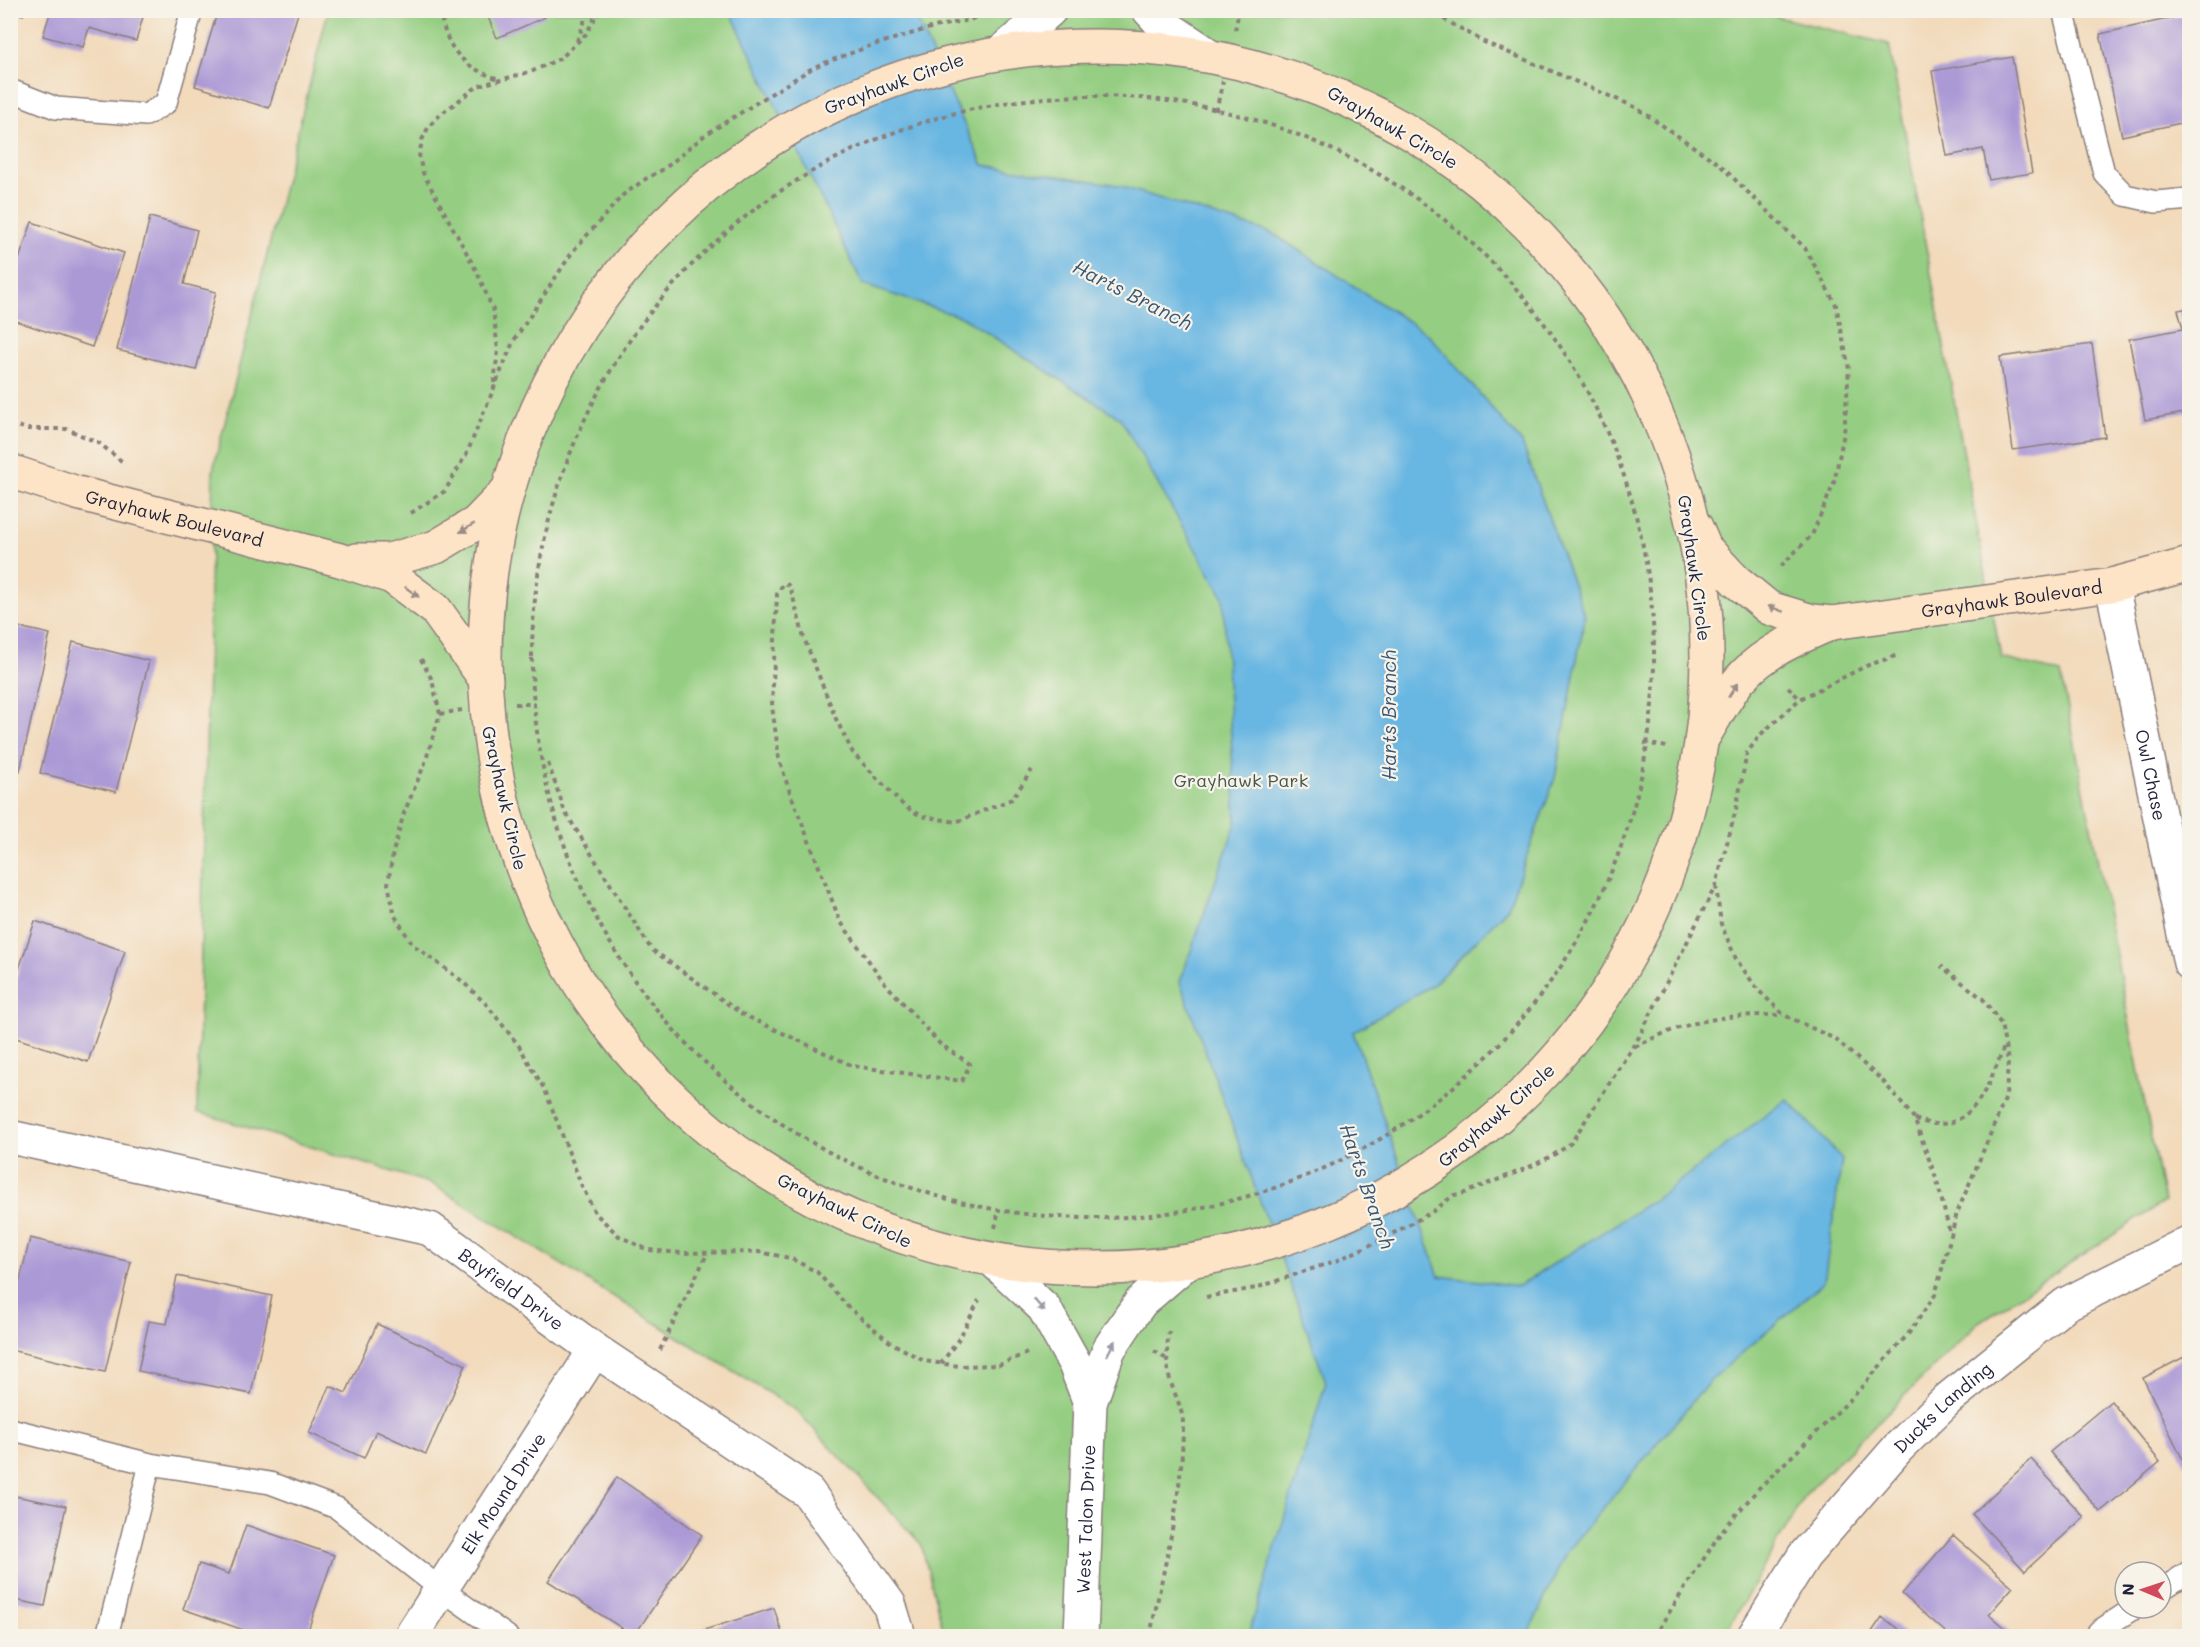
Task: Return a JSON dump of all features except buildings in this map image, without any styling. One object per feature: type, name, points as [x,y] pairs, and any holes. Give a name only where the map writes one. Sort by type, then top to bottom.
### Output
[{"type":"street","points":[[1003,51],[1050,10]]},
{"type":"street","points":[[1149,10],[1161,23],[1203,51]]},
{"type":"street","name":"Grayhawk Circle","points":[[1095,41],[1203,51],[1311,81],[1452,156],[1553,247],[1636,367],[1683,483],[1708,635],[1701,752],[1683,832],[1638,943],[1559,1060],[1445,1163],[1347,1219],[1194,1264],[1094,1273],[998,1264],[907,1243],[743,1161],[612,1036],[523,878],[485,707],[490,564],[519,447],[577,329],[690,193],[809,113],[968,55],[1095,41]]},
{"type":"street","name":"Grayhawk Boulevard","points":[[10,471],[77,493],[340,560],[392,577],[435,609],[486,680]]},
{"type":"street","name":"Grayhawk Boulevard","points":[[340,560],[389,560],[436,547],[476,523],[509,488]]},
{"type":"street","name":"Grayhawk Boulevard","points":[[1687,507],[1705,548],[1736,582],[1769,608],[1812,621],[1832,623],[2112,585],[2190,564]]},
{"type":"street","name":"Owl Chase","points":[[2112,585],[2186,925],[2190,963]]},
{"type":"street","name":"Grayhawk Boulevard","points":[[1701,740],[1743,675],[1761,660],[1794,640],[1832,623]]},
{"type":"street","name":"Bayfield Drive","points":[[10,1137],[430,1229],[595,1350],[808,1491],[889,1604],[899,1636]]},
{"type":"street","name":"Ducks Landing","points":[[1754,1636],[1804,1556],[1898,1448],[1948,1399],[2066,1304],[2190,1242]]},
{"type":"street","name":"West Talon Drive","points":[[998,1264],[1044,1308],[1075,1364],[1090,1403]]},
{"type":"street","name":"West Talon Drive","points":[[1081,1636],[1090,1403],[1109,1349],[1141,1302],[1194,1264]]},
{"type":"street","name":"Elk Mound Drive","points":[[411,1636],[595,1350]]},
{"type":"lane","points":[[10,90],[56,108],[146,115],[166,103],[192,10]]},
{"type":"lane","points":[[2062,10],[2104,173],[2125,195],[2156,202],[2190,199]]},
{"type":"lane","points":[[10,1429],[150,1464],[270,1484],[337,1509],[441,1589],[507,1636]]},
{"type":"lane","points":[[107,1636],[150,1464]]},
{"type":"lane","points":[[2173,1582],[2190,1571]]},
{"type":"lane","points":[[2095,1636],[2116,1620]]},
{"type":"path","points":[[440,10],[442,27],[451,46],[464,62],[481,73],[500,80]]},
{"type":"path","points":[[577,42],[584,23],[585,10]]},
{"type":"path","points":[[493,390],[498,350],[493,310],[477,272],[423,173],[419,157],[422,140],[435,120],[478,86],[532,71],[561,58],[586,34],[594,20],[595,10]]},
{"type":"path","points":[[402,517],[445,491],[467,453],[513,342],[573,251],[623,195],[664,169],[705,135],[814,67],[870,46],[934,27],[970,20],[988,10]]},
{"type":"path","points":[[1428,10],[1484,42],[1635,107],[1719,164],[1806,248],[1836,305],[1849,369],[1844,433],[1834,483],[1812,536],[1783,562],[1760,600]]},
{"type":"path","points":[[993,100],[1010,102],[1071,97],[1131,98],[1191,105],[1250,119],[1307,140],[1362,166],[1413,198],[1460,235],[1504,277],[1542,324],[1575,375],[1603,429],[1625,486],[1640,541],[1648,598],[1651,656],[1648,713],[1640,770],[1626,825],[1606,879],[1580,931],[1550,979],[1515,1025],[1475,1066],[1431,1103],[1423,1118]]},
{"type":"path","points":[[714,238],[707,254],[689,271],[649,318],[614,370],[586,425],[563,482],[547,542],[538,603],[535,704],[550,788],[568,847],[592,904],[622,958],[657,1008],[699,1054],[745,1096],[795,1131],[849,1162],[906,1186],[964,1203],[1025,1214],[1087,1218],[1179,1216],[1211,1211]]},
{"type":"path","points":[[10,424],[28,429],[68,429],[99,443],[124,464],[133,467]]},
{"type":"path","points":[[544,751],[565,812],[651,949],[742,1014],[854,1066],[962,1081],[970,1064],[940,1044],[884,982],[840,921],[788,787],[779,758],[772,706],[777,594],[784,583],[790,586],[804,638],[836,719],[853,753],[904,806],[921,816],[956,822],[1012,799],[1032,770]]},
{"type":"path","points":[[1204,1297],[1256,1288],[1338,1260],[1432,1212],[1454,1195],[1465,1193],[1535,1165],[1556,1155],[1572,1143],[1633,1047],[1716,885],[1736,809],[1747,753],[1760,735],[1800,699],[1866,666],[1906,651]]},
{"type":"path","points":[[418,652],[432,680],[440,714],[425,763],[404,813],[393,852],[388,884],[395,916],[412,944],[462,981],[487,1005],[519,1046],[545,1090],[581,1184],[595,1213],[618,1236],[648,1250],[708,1254],[759,1252],[789,1258],[817,1272],[848,1307],[890,1342],[924,1361],[959,1366],[999,1365],[1029,1352]]},
{"type":"path","points":[[1761,660],[1800,699]]},
{"type":"path","points":[[1716,885],[1721,924],[1736,959],[1758,990],[1784,1015],[1835,1039],[1882,1080],[1914,1118],[1937,1181],[1951,1236]]},
{"type":"path","points":[[1654,1636],[1721,1532],[1759,1488],[1852,1398],[1909,1333],[1935,1295],[1957,1213],[2006,1097],[2008,1061],[2001,1024],[1983,999],[1941,966]]},
{"type":"path","points":[[1633,1047],[1656,1036],[1702,1020],[1750,1015],[1784,1015]]},
{"type":"path","points":[[1914,1118],[1929,1125],[1943,1125],[1956,1121],[1966,1114],[1988,1088],[2005,1045]]},
{"type":"path","points":[[644,1383],[708,1254]]},
{"type":"path","points":[[1150,1636],[1172,1527],[1182,1455],[1183,1421],[1169,1375],[1167,1349],[1170,1326]]},
{"type":"green space","name":"Grayhawk Park","points":[[1750,10],[1889,44],[2001,658],[2061,673],[2164,1202],[1978,1323],[1806,1493],[1724,1636],[945,1636],[921,1544],[796,1410],[432,1184],[197,1112],[213,470],[328,11]]},
{"type":"water","name":"Harts Branch","points":[[730,11],[913,11],[983,165],[1113,184],[1272,233],[1428,334],[1522,443],[1585,617],[1555,778],[1508,908],[1434,984],[1353,1032],[1439,1276],[1519,1286],[1660,1196],[1787,1099],[1842,1159],[1824,1282],[1711,1380],[1567,1551],[1527,1636],[1248,1636],[1326,1382],[1180,982],[1236,823],[1223,597],[1120,418],[964,318],[863,285]]}]
